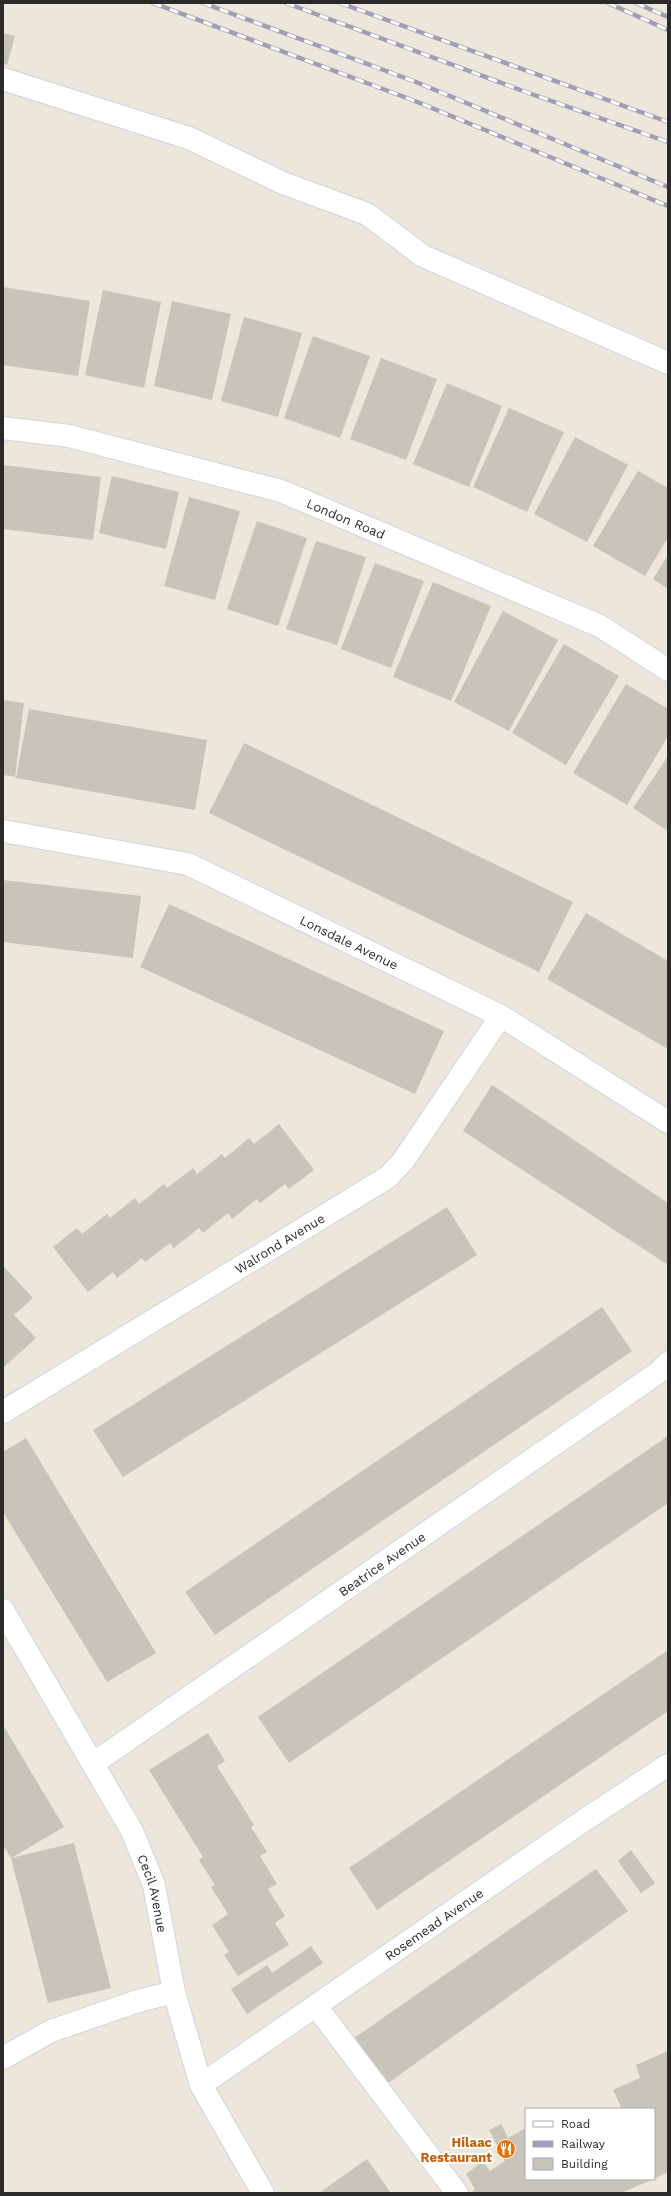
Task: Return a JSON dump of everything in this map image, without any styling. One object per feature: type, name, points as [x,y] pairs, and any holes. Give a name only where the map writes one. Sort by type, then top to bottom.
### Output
[{"type":"street","points":[[3,79],[189,138],[284,183],[367,214],[423,256],[668,363]]},
{"type":"street","name":"London Road","points":[[3,428],[69,436],[281,491],[600,626],[668,670]]},
{"type":"street","name":"Lonsdale Avenue","points":[[3,831],[188,864],[501,1016],[668,1122]]},
{"type":"street","name":"Walrond Avenue","points":[[3,1412],[388,1177],[403,1161],[501,1016]]},
{"type":"street","name":"Beatrice Avenue","points":[[94,1763],[659,1372],[668,1364]]},
{"type":"street","name":"Cecil Avenue","points":[[3,1610],[94,1763],[132,1831],[154,1885],[174,1992],[201,2085],[263,2193]]},
{"type":"street","name":"Rosemead Avenue","points":[[201,2085],[583,1821],[668,1765]]},
{"type":"street","points":[[3,2058],[51,2031],[138,2001],[174,1992]]},
{"type":"street","points":[[316,2006],[457,2193]]},
{"type":"building","points":[[3,33],[15,36],[7,65],[3,63]]},
{"type":"building","points":[[3,287],[90,301],[78,376],[3,365]]},
{"type":"building","points":[[103,290],[161,302],[144,388],[85,375]]},
{"type":"building","points":[[172,301],[231,314],[212,400],[154,386]]},
{"type":"building","points":[[244,317],[302,333],[278,417],[221,401]]},
{"type":"building","points":[[313,336],[370,356],[340,438],[284,418]]},
{"type":"building","points":[[381,358],[437,379],[406,460],[350,439]]},
{"type":"building","points":[[447,383],[502,406],[469,487],[413,464]]},
{"type":"building","points":[[509,408],[564,432],[527,512],[473,487]]},
{"type":"building","points":[[575,437],[628,465],[587,542],[534,514]]},
{"type":"building","points":[[3,465],[101,477],[93,540],[3,529]]},
{"type":"building","points":[[638,471],[668,488],[668,537],[645,576],[593,546]]},
{"type":"building","points":[[112,476],[179,492],[166,549],[99,533]]},
{"type":"building","points":[[189,497],[240,511],[215,600],[164,586]]},
{"type":"building","points":[[257,521],[307,538],[278,626],[227,609]]},
{"type":"building","points":[[316,541],[366,557],[337,645],[286,629]]},
{"type":"building","points":[[668,555],[668,589],[653,579]]},
{"type":"building","points":[[375,563],[424,581],[391,668],[341,649]]},
{"type":"building","points":[[433,582],[491,606],[451,701],[393,677]]},
{"type":"building","points":[[503,611],[558,640],[509,731],[454,702]]},
{"type":"building","points":[[564,644],[619,676],[566,765],[512,733]]},
{"type":"building","points":[[626,684],[668,709],[668,736],[627,805],[573,773]]},
{"type":"building","points":[[3,700],[24,703],[15,777],[3,775]]},
{"type":"building","points":[[29,709],[207,740],[195,810],[16,778]]},
{"type":"building","points":[[244,743],[573,902],[539,972],[209,813]]},
{"type":"building","points":[[668,756],[668,831],[633,808]]},
{"type":"building","points":[[3,880],[141,896],[133,958],[3,942]]},
{"type":"building","points":[[169,904],[444,1031],[415,1094],[140,967]]},
{"type":"building","points":[[586,913],[668,961],[668,1049],[547,979]]},
{"type":"building","points":[[492,1085],[668,1203],[668,1265],[463,1131]]},
{"type":"building","points":[[279,1124],[314,1170],[289,1189],[285,1184],[260,1203],[257,1199],[232,1219],[228,1213],[203,1233],[199,1228],[174,1248],[170,1243],[145,1262],[142,1258],[117,1278],[113,1272],[88,1292],[53,1247],[77,1228],[82,1234],[107,1214],[110,1218],[135,1198],[139,1204],[164,1184],[167,1188],[193,1168],[197,1174],[222,1154],[225,1158],[249,1138],[254,1144]]},
{"type":"building","points":[[447,1207],[477,1255],[123,1477],[93,1430]]},
{"type":"building","points":[[3,1266],[33,1298],[14,1315],[36,1338],[3,1368]]},
{"type":"building","points":[[602,1307],[632,1351],[215,1635],[185,1592]]},
{"type":"building","points":[[668,1436],[668,1503],[289,1763],[258,1717]]},
{"type":"building","points":[[26,1438],[156,1653],[107,1682],[3,1512],[3,1452]]},
{"type":"building","points":[[668,1650],[668,1711],[377,1910],[349,1868]]},
{"type":"building","points":[[3,1725],[64,1827],[11,1858],[3,1845]]},
{"type":"building","points":[[208,1733],[225,1761],[217,1766],[254,1825],[251,1827],[267,1852],[260,1856],[277,1884],[268,1889],[285,1916],[275,1923],[289,1945],[238,1976],[224,1955],[229,1952],[212,1925],[228,1914],[211,1887],[215,1885],[199,1860],[203,1857],[149,1770]]},
{"type":"building","points":[[74,1843],[111,1988],[48,2003],[11,1858]]},
{"type":"building","points":[[631,1850],[655,1883],[641,1893],[618,1861]]},
{"type":"building","points":[[596,1869],[628,1911],[384,2086],[350,2041]]},
{"type":"building","points":[[311,1946],[323,1963],[247,2014],[231,1989],[267,1965],[272,1973]]},
{"type":"building","points":[[668,2051],[668,2172],[655,2178],[655,2108],[622,2108],[613,2090],[640,2078],[636,2065]]},
{"type":"building","points":[[501,2124],[508,2138],[525,2129],[525,2180],[652,2180],[621,2193],[471,2193],[475,2189],[466,2174],[483,2161],[490,2171],[505,2161],[489,2130]]},
{"type":"building","points":[[367,2159],[391,2193],[319,2193]]},
{"type":"railway","points":[[153,3],[415,101],[668,206]]},
{"type":"railway","points":[[203,3],[416,82],[668,187]]},
{"type":"railway","points":[[286,3],[523,91],[668,142]]},
{"type":"railway","points":[[340,3],[668,122]]},
{"type":"railway","points":[[608,3],[668,30]]},
{"type":"railway","points":[[636,3],[668,17]]},
{"type":"place","name":"Hilaac Restaurant","points":[[506,2149]]}]
